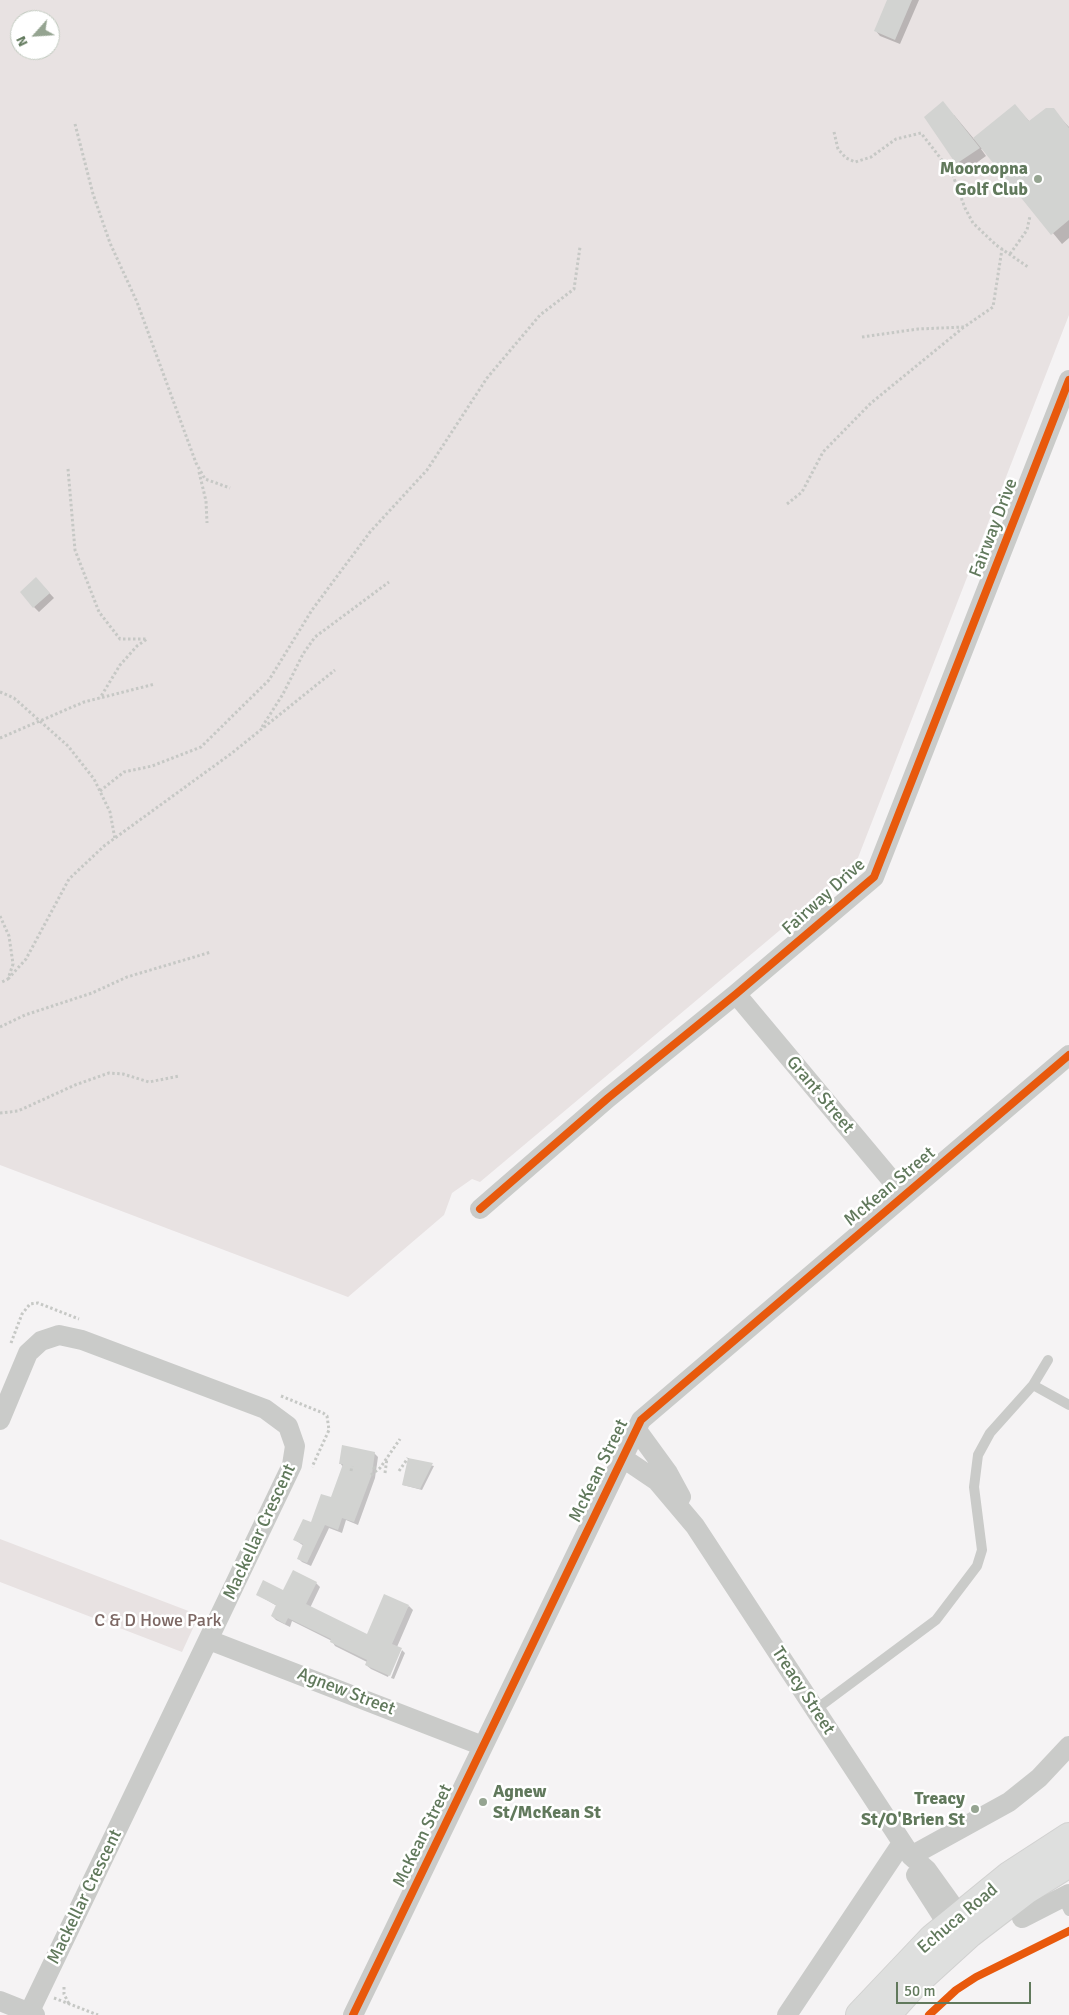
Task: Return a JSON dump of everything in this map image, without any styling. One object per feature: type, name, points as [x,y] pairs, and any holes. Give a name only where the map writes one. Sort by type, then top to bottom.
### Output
[{"type":"main road","name":"Echuca Road","points":[[860,2015],[905,1966],[958,1926],[1009,1876],[1069,1837]]},
{"type":"main road","name":"Echuca Road","points":[[886,2015],[915,1983],[958,1926],[1026,1890],[1069,1863]]},
{"type":"street","name":"Fairway Drive","points":[[480,1209],[608,1098],[736,994],[877,872],[1069,380]]},
{"type":"street","name":"Grant Street","points":[[736,994],[904,1195]]},
{"type":"street","name":"McKean Street","points":[[352,2015],[636,1429],[645,1414],[1069,1055]]},
{"type":"street","name":"Mackellar Crescent","points":[[0,1420],[28,1353],[41,1341],[59,1335],[82,1340],[249,1402],[276,1415],[288,1426],[295,1446],[292,1465],[32,2014]]},
{"type":"street","name":"Treacy Street","points":[[636,1429],[668,1472],[695,1526],[906,1850],[927,1870],[958,1926]]},
{"type":"street","name":"Treacy Street","points":[[623,1458],[657,1481],[695,1526]]},
{"type":"street","name":"Agnew Street","points":[[209,1640],[483,1746]]},
{"type":"street","points":[[787,2015],[906,1850],[1014,1799],[1039,1778],[1069,1746]]},
{"type":"street","points":[[1022,1918],[1067,1901]]},
{"type":"street","points":[[0,2001],[32,2014]]},
{"type":"lane","points":[[815,1710],[932,1624],[977,1566],[982,1550],[974,1487],[978,1455],[986,1439],[1033,1385],[1048,1360]]},
{"type":"lane","points":[[1033,1385],[1069,1405]]},
{"type":"path","points":[[75,124],[93,194],[110,243],[137,302],[196,463],[206,501],[207,523]]},
{"type":"path","points":[[834,132],[838,149],[846,158],[855,162],[871,157],[896,139],[921,133],[952,174],[973,223],[1002,249],[1028,267]]},
{"type":"path","points":[[1010,254],[1027,230],[1030,216]]},
{"type":"path","points":[[100,791],[124,772],[152,766],[201,747],[218,733],[269,680],[312,610],[370,532],[427,470],[487,378],[540,315],[574,289],[580,247]]},
{"type":"path","points":[[787,504],[802,492],[823,452],[866,407],[964,327],[993,307],[1002,249]]},
{"type":"path","points":[[862,337],[918,329],[964,327]]},
{"type":"path","points":[[196,463],[205,479],[230,488]]},
{"type":"path","points":[[68,469],[75,550],[99,612],[120,639],[147,640],[137,646],[120,665],[100,698]]},
{"type":"path","points":[[261,730],[283,694],[303,654],[315,637],[389,582]]},
{"type":"path","points":[[0,983],[8,979],[26,959],[69,878],[115,839],[261,730],[334,670]]},
{"type":"path","points":[[0,738],[84,702],[155,684]]},
{"type":"path","points":[[0,692],[14,698],[68,746],[94,779],[110,812],[115,839]]},
{"type":"path","points":[[0,916],[13,952],[13,964],[8,979]]},
{"type":"path","points":[[0,1027],[25,1015],[92,993],[127,978],[211,952]]},
{"type":"path","points":[[0,1113],[18,1111],[109,1072],[149,1082],[179,1076]]},
{"type":"path","points":[[10,1347],[22,1314],[30,1304],[38,1303],[84,1320]]},
{"type":"path","points":[[273,1393],[324,1413],[327,1416],[329,1430],[310,1471]]},
{"type":"path","points":[[371,1475],[377,1470],[400,1439]]},
{"type":"path","points":[[385,1473],[388,1455]]},
{"type":"path","points":[[399,1471],[408,1458]]},
{"type":"path","points":[[373,1467],[377,1470]]},
{"type":"path","points":[[65,1980],[64,1994],[69,2004]]},
{"type":"path","points":[[53,1998],[98,2015]]},
{"type":"green space","name":"Mooroopna Golf Club","points":[[0,0],[1069,0],[1069,315],[854,868],[480,1182],[472,1179],[452,1193],[444,1215],[348,1297],[0,1165]]},
{"type":"green space","name":"C & D Howe Park","points":[[0,1539],[199,1615],[182,1652],[0,1582]]},
{"type":"building","points":[[887,0],[912,0],[895,40],[874,31]]},
{"type":"building","points":[[943,101],[980,148],[956,164],[924,117]]},
{"type":"building","name":"Mooroopna Golf Club","points":[[1015,104],[1029,121],[1046,108],[1054,108],[1069,128],[1069,220],[1051,235],[973,138]]},
{"type":"building","points":[[36,577],[50,593],[33,608],[20,592]]},
{"type":"building","points":[[342,1445],[375,1452],[372,1474],[354,1522],[342,1518],[338,1530],[325,1525],[307,1563],[297,1559],[303,1544],[293,1540],[303,1519],[311,1522],[321,1494],[331,1497],[343,1464],[339,1464]]},
{"type":"building","points":[[408,1458],[433,1463],[420,1489],[402,1485]]},
{"type":"building","points":[[293,1570],[317,1582],[306,1604],[367,1634],[384,1594],[409,1605],[392,1644],[402,1648],[390,1676],[365,1665],[367,1660],[330,1642],[331,1639],[288,1618],[285,1624],[271,1616],[276,1605],[256,1595],[263,1580],[283,1590]]},
{"type":"cycle path","points":[[480,1209],[608,1098],[736,994],[874,877],[1069,380]]},
{"type":"cycle path","points":[[353,2015],[641,1420],[1069,1055]]},
{"type":"cycle path","points":[[929,2015],[956,1990],[976,1977],[1069,1931]]},
{"type":"place","name":"Mooroopna Golf Club","points":[[1038,179]]},
{"type":"place","name":"Agnew St/McKean St","points":[[483,1802]]},
{"type":"place","name":"Treacy St/O'Brien St","points":[[975,1809]]}]
